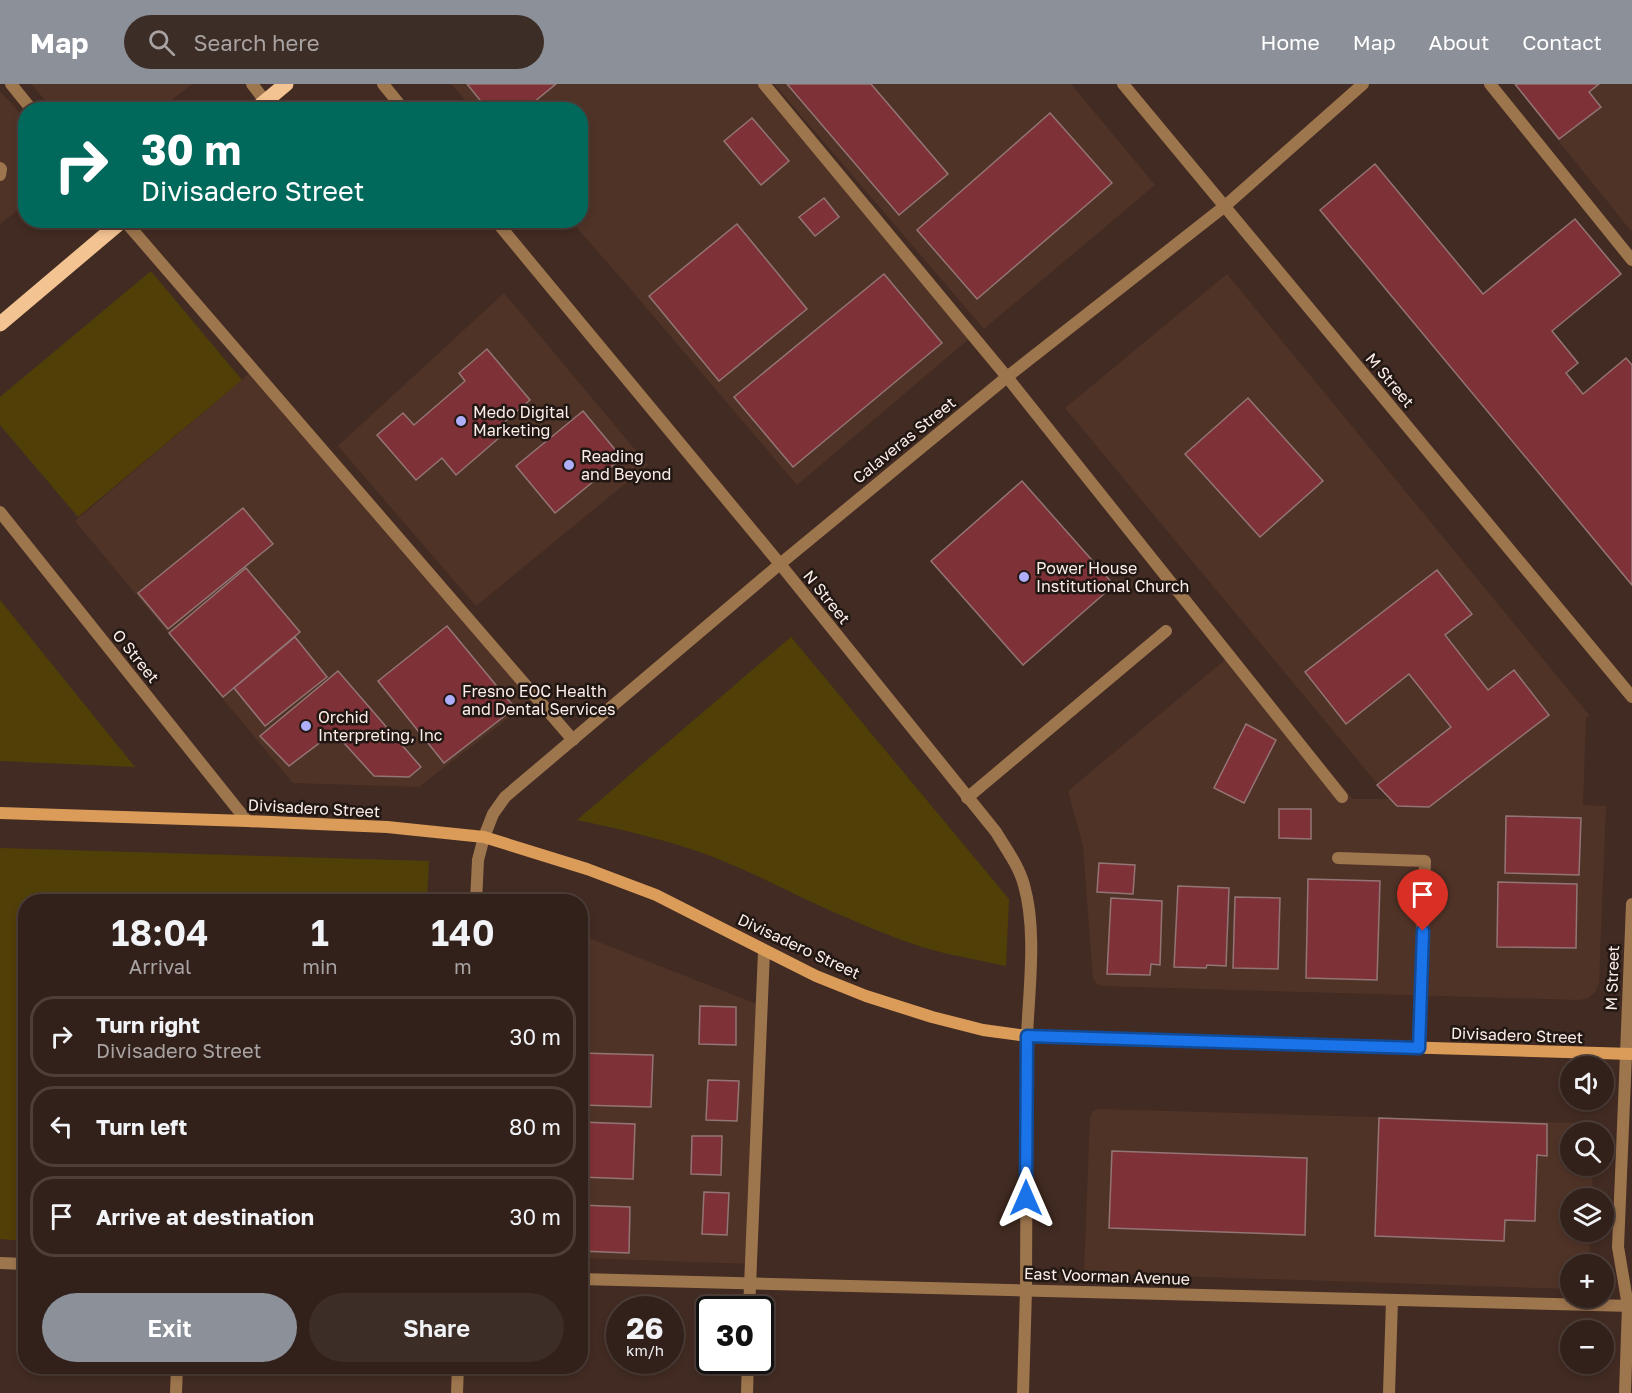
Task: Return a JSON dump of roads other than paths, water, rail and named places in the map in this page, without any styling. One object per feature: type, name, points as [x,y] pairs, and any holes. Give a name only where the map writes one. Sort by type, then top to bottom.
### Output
[{"type":"main road","points":[[264,102],[286,84]]},
{"type":"main road","points":[[0,324],[114,228]]},
{"type":"main road","name":"Divisadero Street","points":[[0,813],[387,827],[484,837],[587,869],[656,895],[764,951],[816,976],[866,996],[921,1014],[983,1030],[1027,1036],[1629,1054]]},
{"type":"street","points":[[11,84],[26,102]]},
{"type":"street","points":[[252,84],[259,102]]},
{"type":"street","points":[[382,84],[397,102]]},
{"type":"street","points":[[765,84],[1007,377],[1342,797]]},
{"type":"street","name":"M Street","points":[[1123,84],[1632,697]]},
{"type":"street","name":"Calaveras Street","points":[[476,894],[478,860],[484,837],[493,814],[505,797],[780,564],[1007,377],[1225,206],[1363,84]]},
{"type":"street","points":[[1490,84],[1632,260]]},
{"type":"street","points":[[0,168],[0,175]]},
{"type":"street","points":[[130,228],[573,740]]},
{"type":"street","name":"N Street","points":[[502,228],[780,564],[996,832],[1024,883],[1029,908],[1030,937],[1023,1393]]},
{"type":"street","name":"O Street","points":[[0,512],[247,821]]},
{"type":"street","points":[[967,798],[1166,631]]},
{"type":"street","points":[[1338,858],[1425,861],[1419,1048]]},
{"type":"street","name":"M Street","points":[[1625,1393],[1630,1306],[1618,1247],[1629,1054],[1632,903]]},
{"type":"street","points":[[750,1296],[764,951]]},
{"type":"street","points":[[0,1263],[18,1264]]},
{"type":"street","name":"East Voorman Avenue","points":[[588,1279],[1630,1306]]},
{"type":"street","points":[[1389,1393],[1392,1300]]},
{"type":"street","points":[[176,1393],[177,1374]]},
{"type":"street","points":[[457,1393],[458,1374]]},
{"type":"street","points":[[747,1393],[748,1374]]},
{"type":"place","name":"Medo Digital Marketing","points":[[461,421]]},
{"type":"place","name":"Reading and Beyond","points":[[569,465]]},
{"type":"place","name":"Power House Institutional Church","points":[[1024,577]]},
{"type":"place","name":"Fresno EOC Health and Dental Services","points":[[450,700]]},
{"type":"place","name":"Orchid Interpreting, Inc","points":[[306,726]]}]
